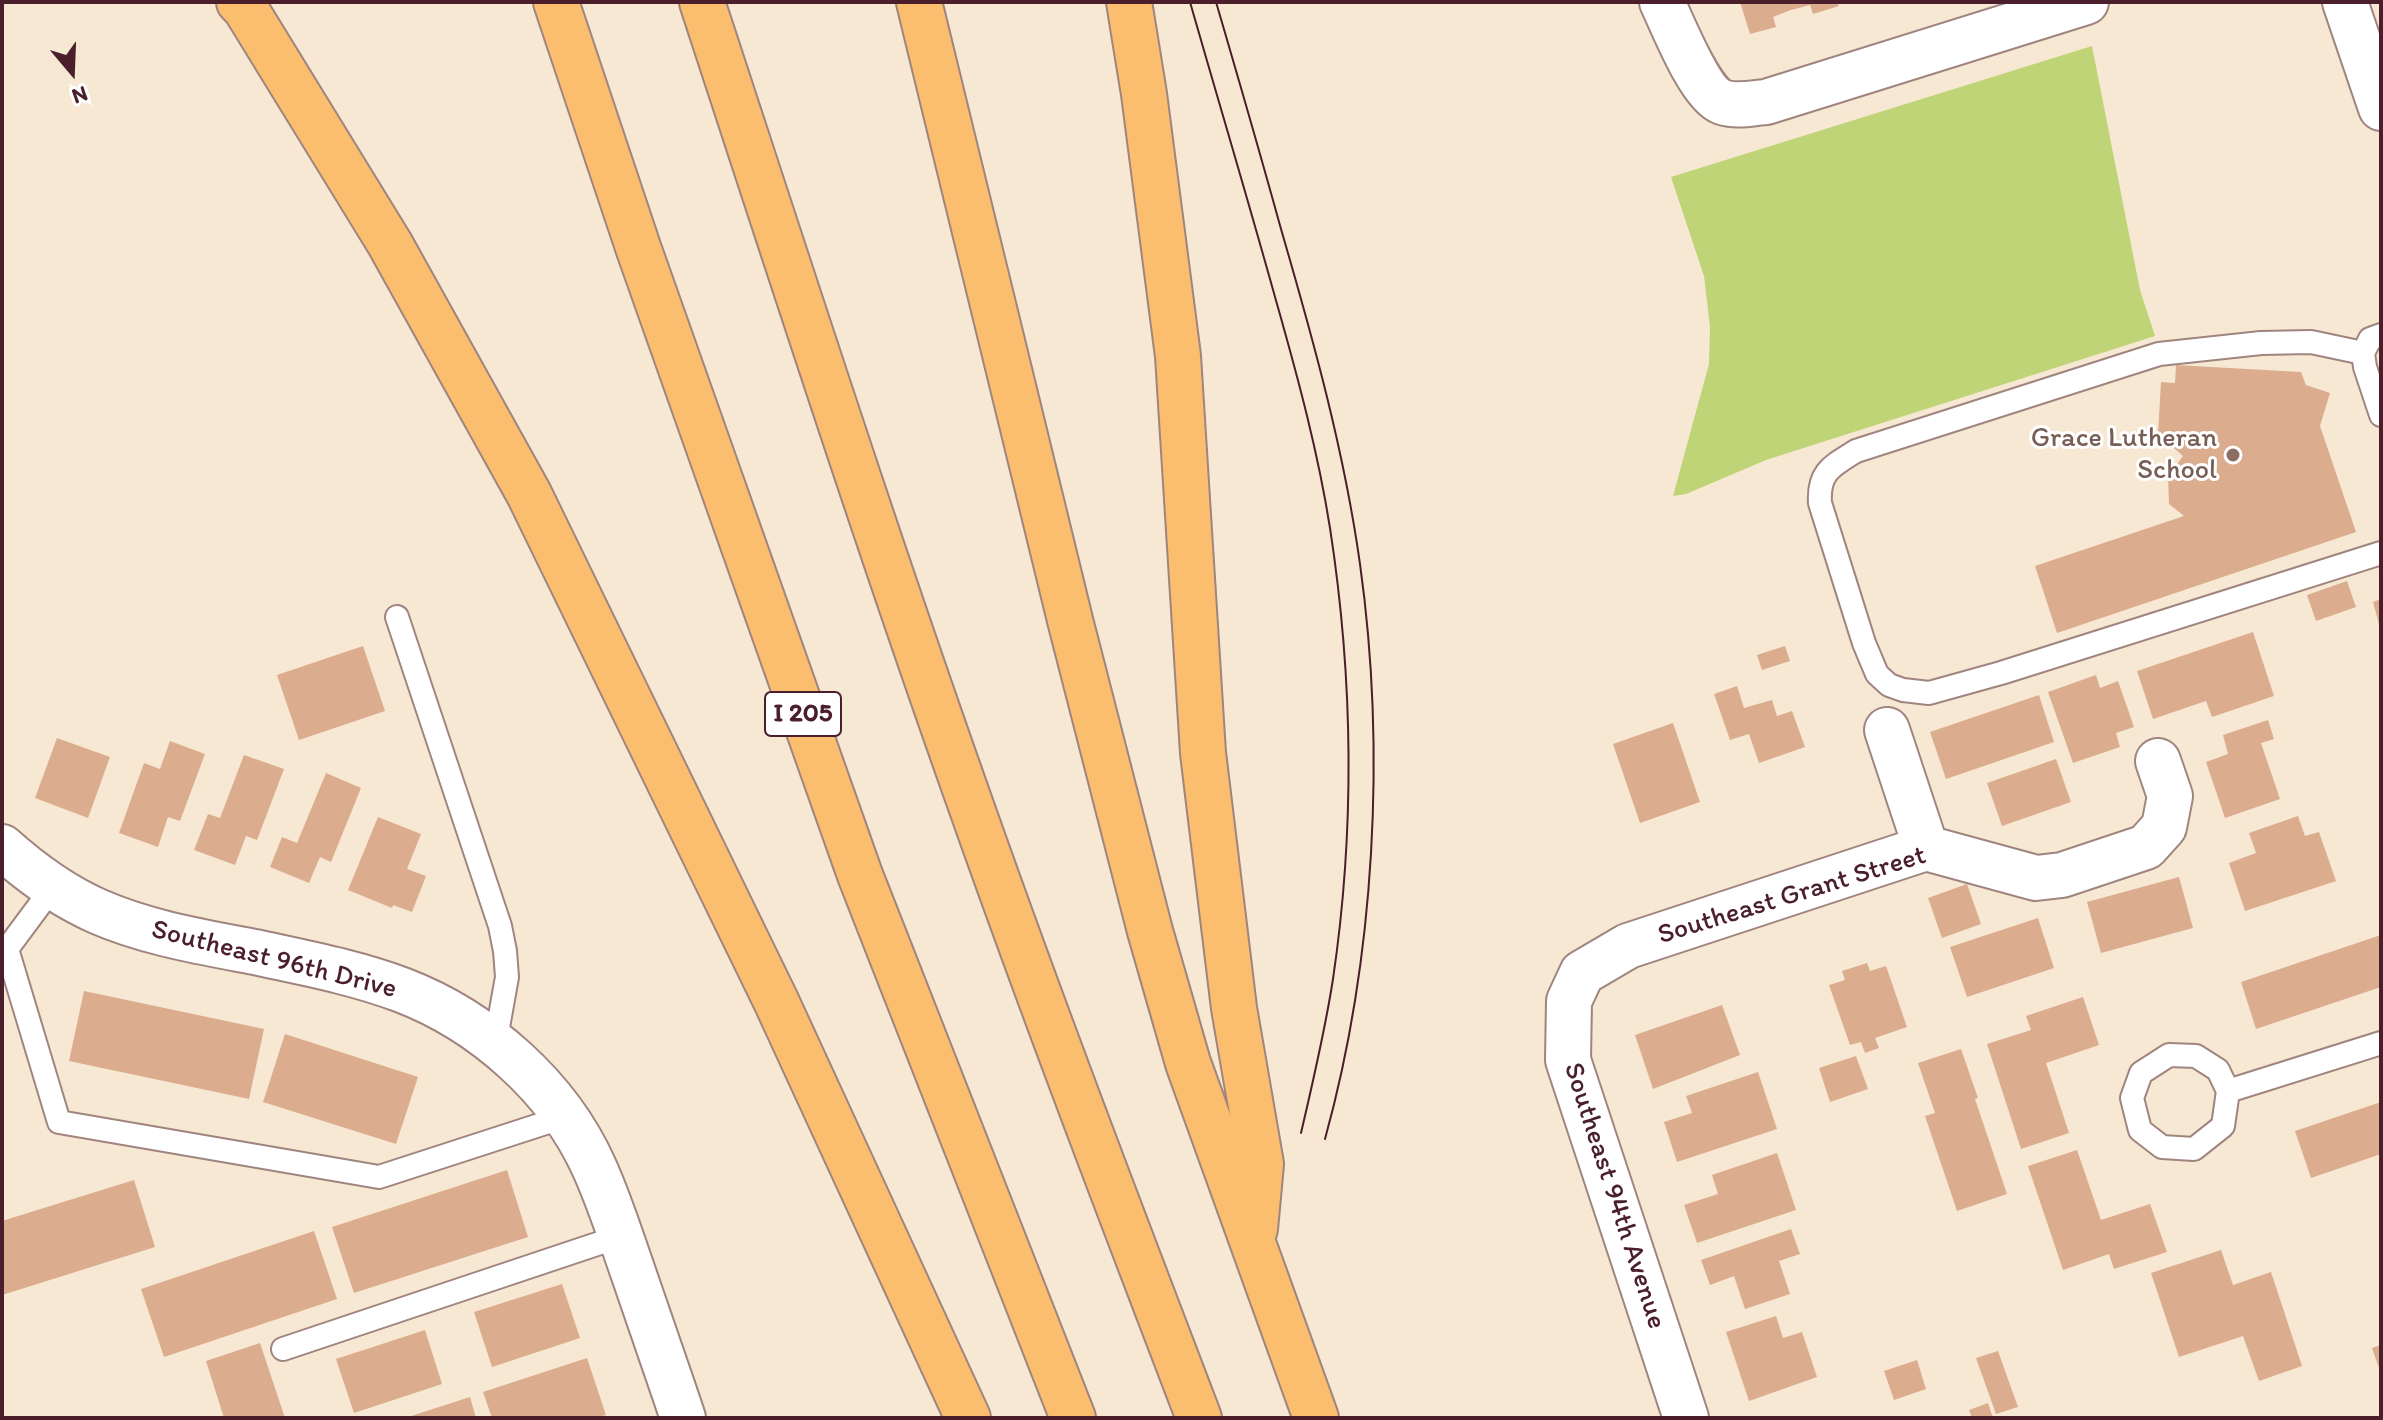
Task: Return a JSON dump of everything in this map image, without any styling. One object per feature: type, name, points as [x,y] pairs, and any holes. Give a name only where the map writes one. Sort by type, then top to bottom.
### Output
[{"type":"highway","points":[[239,2],[390,244],[529,494],[776,1001],[968,1418]]},
{"type":"highway","name":"I 205","points":[[556,2],[639,250],[860,875],[1073,1418]]},
{"type":"highway","points":[[702,2],[969,802],[1066,1071],[1199,1418]]},
{"type":"highway","points":[[919,2],[1067,608],[1150,931],[1188,1063],[1316,1418]]},
{"type":"highway","points":[[1129,2],[1178,356],[1203,753],[1234,1008],[1261,1164],[1254,1243]]},
{"type":"street","points":[[1662,2],[1705,89],[1720,101],[1736,105],[1766,102],[2086,2]]},
{"type":"street","points":[[2345,2],[2381,108]]},
{"type":"street","points":[[1887,730],[1926,848]]},
{"type":"street","name":"Southeast Grant Street","points":[[1582,973],[1628,946],[1926,848],[2036,878],[2062,875],[2146,847],[2164,827],[2170,796],[2158,761]]},
{"type":"street","name":"Southeast 96th Drive","points":[[2,847],[53,887],[95,910],[137,926],[354,974],[404,991],[449,1012],[495,1044],[528,1074],[564,1117],[593,1164],[683,1418]]},
{"type":"street","name":"Southeast 94th Avenue","points":[[1582,973],[1569,1001],[1568,1060],[1686,1418]]},
{"type":"lane","points":[[2381,335],[2370,339],[2363,353],[2381,415]]},
{"type":"lane","points":[[2363,353],[2311,342],[2261,343],[2159,354],[1856,451],[1828,469],[1819,487],[1820,503],[1864,643],[1877,674],[1889,685],[1929,693],[2381,553]]},
{"type":"lane","points":[[397,617],[500,926],[507,977],[495,1044]]},
{"type":"lane","points":[[53,887],[7,949],[59,1122],[379,1177],[564,1117]]},
{"type":"lane","points":[[2228,1091],[2381,1043]]},
{"type":"lane","points":[[2169,1055],[2196,1056],[2218,1070],[2228,1091],[2223,1126],[2194,1149],[2162,1147],[2140,1130],[2132,1098],[2141,1073],[2169,1055]]},
{"type":"lane","points":[[283,1349],[621,1236]]},
{"type":"green space","points":[[2092,46],[2140,290],[2155,336],[1766,460],[1686,494],[1673,496],[1709,364],[1710,327],[1704,276],[1671,177]]},
{"type":"building","points":[[1740,2],[1837,2],[1839,6],[1813,14],[1810,5],[1791,10],[1773,17],[1776,27],[1750,34]]},
{"type":"building","points":[[2176,365],[2301,372],[2306,385],[2330,393],[2320,426],[2356,532],[2057,633],[2035,566],[2184,516],[2169,504],[2168,477],[2183,456],[2158,434],[2161,382],[2175,383]]},
{"type":"building","points":[[2347,581],[2356,607],[2316,621],[2307,595]]},
{"type":"building","points":[[2381,599],[2381,628],[2380,628],[2373,602]]},
{"type":"building","points":[[2253,632],[2274,696],[2212,717],[2206,701],[2153,719],[2137,671]]},
{"type":"building","points":[[363,646],[385,711],[299,740],[277,675]]},
{"type":"building","points":[[1785,646],[1790,661],[1762,670],[1757,655]]},
{"type":"building","points":[[2096,675],[2100,688],[2118,681],[2134,727],[2116,733],[2120,747],[2073,763],[2048,692]]},
{"type":"building","points":[[1737,686],[1744,708],[1772,700],[1777,716],[1792,711],[1805,747],[1759,763],[1749,734],[1730,740],[1714,694]]},
{"type":"building","points":[[2039,695],[2054,742],[1946,779],[1930,732]]},
{"type":"building","points":[[2268,720],[2274,739],[2261,743],[2280,799],[2225,818],[2206,762],[2228,754],[2223,735]]},
{"type":"building","points":[[1673,723],[1700,802],[1640,823],[1613,744]]},
{"type":"building","points":[[57,738],[110,757],[88,818],[35,798]]},
{"type":"building","points":[[170,741],[205,754],[180,821],[168,817],[158,847],[119,833],[144,763],[160,769]]},
{"type":"building","points":[[244,755],[284,769],[257,840],[246,836],[235,865],[194,850],[208,814],[220,818]]},
{"type":"building","points":[[2056,759],[2071,802],[2002,826],[1987,783]]},
{"type":"building","points":[[326,773],[361,788],[331,862],[320,857],[309,883],[270,867],[282,837],[297,843]]},
{"type":"building","points":[[2298,816],[2305,836],[2319,832],[2336,881],[2245,911],[2229,863],[2256,853],[2249,833]]},
{"type":"building","points":[[378,817],[421,834],[407,869],[426,876],[412,912],[393,905],[392,908],[348,890]]},
{"type":"building","points":[[2179,877],[2193,928],[2101,953],[2087,902]]},
{"type":"building","points":[[1967,884],[1981,924],[1942,938],[1928,898]]},
{"type":"building","points":[[2038,918],[2054,968],[1967,997],[1950,947]]},
{"type":"building","points":[[2381,935],[2381,987],[2256,1029],[2241,982]]},
{"type":"building","points":[[1867,963],[1870,971],[1886,966],[1907,1027],[1875,1038],[1879,1048],[1865,1053],[1861,1042],[1850,1045],[1829,985],[1845,980],[1842,971]]},
{"type":"building","points":[[84,991],[264,1029],[249,1099],[69,1061]]},
{"type":"building","points":[[2083,997],[2099,1045],[2046,1063],[2069,1133],[2021,1149],[1987,1044],[2031,1030],[2026,1016]]},
{"type":"building","points":[[1722,1005],[1740,1055],[1653,1089],[1635,1035]]},
{"type":"building","points":[[285,1034],[418,1077],[396,1144],[263,1102]]},
{"type":"building","points":[[1961,1049],[2007,1194],[1957,1211],[1925,1116],[1935,1113],[1918,1063]]},
{"type":"building","points":[[1856,1056],[1868,1089],[1830,1102],[1819,1068]]},
{"type":"building","points":[[1758,1072],[1777,1129],[1677,1162],[1664,1122],[1692,1113],[1686,1096]]},
{"type":"building","points":[[2381,1102],[2381,1154],[2311,1178],[2295,1131]]},
{"type":"building","points":[[2077,1150],[2101,1220],[2150,1204],[2167,1252],[2114,1269],[2109,1254],[2063,1270],[2028,1166]]},
{"type":"building","points":[[1777,1153],[1796,1210],[1697,1243],[1684,1205],[1718,1194],[1712,1175]]},
{"type":"building","points":[[507,1170],[528,1237],[354,1293],[332,1227]]},
{"type":"building","points":[[134,1180],[155,1247],[2,1295],[2,1221]]},
{"type":"building","points":[[1791,1229],[1800,1254],[1779,1261],[1790,1294],[1745,1309],[1734,1276],[1710,1285],[1701,1260]]},
{"type":"building","points":[[314,1231],[337,1299],[164,1357],[141,1289]]},
{"type":"building","points":[[2221,1250],[2233,1285],[2271,1272],[2302,1366],[2259,1381],[2243,1336],[2179,1357],[2151,1273]]},
{"type":"building","points":[[562,1284],[580,1338],[492,1367],[474,1312]]},
{"type":"building","points":[[1776,1316],[1783,1338],[1802,1332],[1817,1377],[1749,1401],[1726,1332]]},
{"type":"building","points":[[425,1330],[442,1384],[354,1413],[336,1359]]},
{"type":"building","points":[[260,1343],[285,1418],[224,1418],[206,1361]]},
{"type":"building","points":[[2381,1345],[2381,1374],[2372,1348]]},
{"type":"building","points":[[1998,1351],[2018,1407],[1996,1414],[1976,1358]]},
{"type":"building","points":[[587,1358],[606,1415],[596,1418],[492,1418],[483,1392]]},
{"type":"building","points":[[1917,1360],[1926,1389],[1894,1400],[1884,1371]]},
{"type":"building","points":[[470,1397],[476,1418],[408,1418],[408,1417]]},
{"type":"building","points":[[1988,1403],[1993,1418],[1972,1418],[1969,1410]]},
{"type":"tram line","points":[[1190,2],[1307,415],[1320,471],[1338,584],[1347,697],[1345,867],[1330,998],[1301,1133]]},
{"type":"tram line","points":[[1216,2],[1326,395],[1353,521],[1368,635],[1374,780],[1365,927],[1342,1070],[1325,1139]]},
{"type":"place","name":"Grace Lutheran School","points":[[2233,455]]}]
